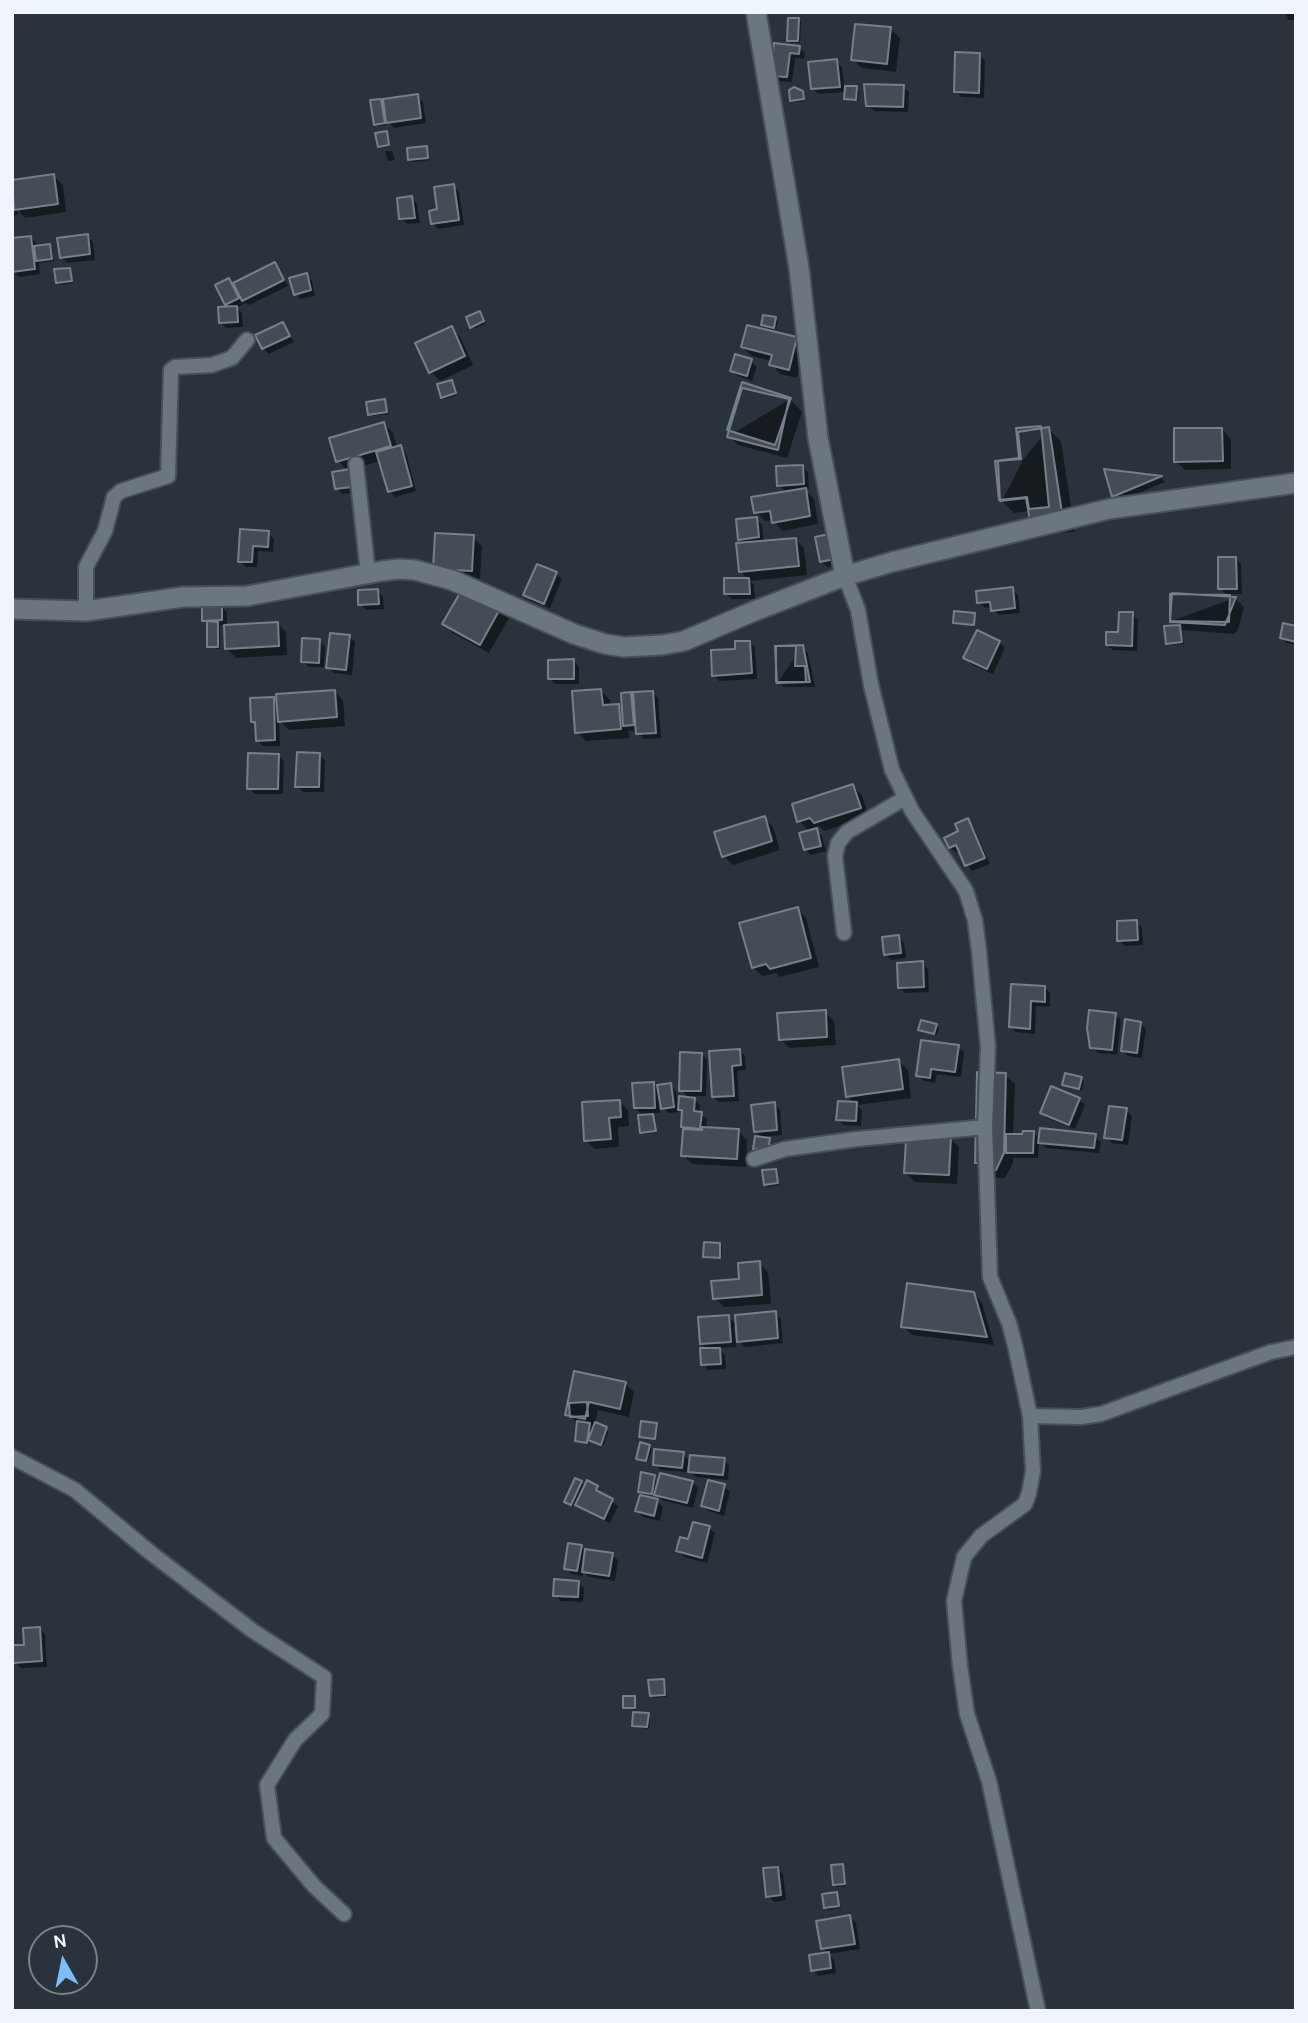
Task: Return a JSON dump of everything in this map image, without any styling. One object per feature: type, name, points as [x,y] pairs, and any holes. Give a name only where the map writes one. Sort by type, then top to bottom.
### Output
[{"type":"main road","points":[[756,12],[799,268],[818,438],[845,576]]},
{"type":"main road","points":[[12,609],[86,611],[183,597],[247,596],[400,569],[415,570],[477,590],[575,635],[605,644],[640,647],[684,641],[845,576],[892,562],[1109,509],[1296,483]]},
{"type":"street","points":[[86,611],[86,567],[104,531],[114,498],[121,491],[167,476],[171,370],[175,367],[212,365],[232,358],[247,340]]},
{"type":"street","points":[[356,464],[368,573]]},
{"type":"street","points":[[845,576],[858,610],[871,685],[892,769],[905,798],[966,891],[975,920],[988,1047],[985,1127],[990,1277],[1009,1323],[1030,1416],[1033,1471],[1028,1499],[1017,1511],[971,1546],[959,1572],[954,1601],[967,1714],[989,1781],[1038,2011]]},
{"type":"street","points":[[844,933],[835,856],[838,843],[847,832],[905,798]]},
{"type":"street","points":[[754,1159],[785,1149],[857,1139],[985,1127]]},
{"type":"street","points":[[1030,1416],[1081,1417],[1101,1414],[1271,1352],[1296,1347]]},
{"type":"street","points":[[12,1457],[75,1490],[152,1554],[253,1631],[324,1677],[322,1714],[295,1740],[267,1785],[274,1838],[314,1886],[344,1914]]},
{"type":"building","points":[[788,18],[799,18],[798,41],[787,41]]},
{"type":"building","points":[[855,24],[891,27],[887,64],[851,60]]},
{"type":"building","points":[[774,43],[800,46],[799,54],[790,53],[787,77],[771,76]]},
{"type":"building","points":[[955,52],[980,53],[979,93],[954,92]]},
{"type":"building","points":[[837,59],[840,87],[811,89],[808,62]]},
{"type":"building","points":[[864,84],[904,85],[903,107],[866,106]]},
{"type":"building","points":[[845,86],[857,86],[856,100],[844,99]]},
{"type":"building","points":[[794,87],[803,91],[804,99],[790,101],[789,90]]},
{"type":"building","points":[[418,94],[421,118],[386,123],[383,99]]},
{"type":"building","points":[[381,99],[385,123],[374,125],[370,100]]},
{"type":"building","points":[[387,131],[389,145],[378,147],[375,133]]},
{"type":"building","points":[[427,146],[428,158],[408,160],[407,148]]},
{"type":"building","points":[[54,174],[58,204],[14,210],[12,180]]},
{"type":"building","points":[[454,184],[459,220],[431,224],[429,211],[437,209],[434,187]]},
{"type":"building","points":[[412,196],[415,218],[399,219],[397,198]]},
{"type":"building","points":[[88,234],[90,254],[60,258],[57,238]]},
{"type":"building","points":[[31,236],[35,269],[12,272],[12,238]]},
{"type":"building","points":[[50,244],[52,259],[36,261],[34,246]]},
{"type":"building","points":[[275,262],[284,280],[242,301],[233,283]]},
{"type":"building","points":[[70,268],[72,281],[56,283],[54,269]]},
{"type":"building","points":[[307,273],[311,290],[294,295],[289,278]]},
{"type":"building","points":[[229,278],[239,298],[225,305],[215,285]]},
{"type":"building","points":[[237,306],[238,322],[219,323],[218,307]]},
{"type":"building","points":[[480,311],[484,321],[470,328],[466,317]]},
{"type":"building","points":[[763,315],[776,317],[774,328],[761,325]]},
{"type":"building","points":[[283,322],[290,336],[262,349],[255,335]]},
{"type":"building","points":[[747,325],[797,337],[789,370],[769,365],[772,355],[741,347]]},
{"type":"building","points":[[452,326],[465,356],[429,373],[415,343]]},
{"type":"building","points":[[735,354],[752,359],[747,376],[730,371]]},
{"type":"building","points":[[452,380],[456,393],[441,398],[437,384]]},
{"type":"building","points":[[742,382],[791,398],[775,445],[727,430]]},
{"type":"building","points":[[742,388],[789,399],[778,450],[727,437]]},
{"type":"building","points":[[385,399],[387,412],[368,415],[366,402]]},
{"type":"building","points":[[384,422],[391,446],[336,462],[329,438]]},
{"type":"building","points":[[1041,426],[1049,507],[1029,509],[1027,497],[999,500],[995,461],[1019,458],[1016,428]]},
{"type":"building","points":[[1049,427],[1063,520],[1030,521],[1026,498],[1000,501],[998,461],[1021,459],[1018,432]]},
{"type":"building","points":[[1174,428],[1222,428],[1223,461],[1174,462]]},
{"type":"building","points":[[401,445],[412,486],[388,492],[376,452]]},
{"type":"building","points":[[803,465],[804,484],[777,486],[776,466]]},
{"type":"building","points":[[350,469],[352,487],[335,489],[332,472]]},
{"type":"building","points":[[1104,469],[1162,476],[1112,497]]},
{"type":"building","points":[[806,488],[810,516],[772,523],[770,511],[754,513],[751,497]]},
{"type":"building","points":[[757,517],[759,537],[738,540],[736,519]]},
{"type":"building","points":[[240,529],[269,531],[268,547],[253,546],[252,562],[238,562]]},
{"type":"building","points":[[435,533],[474,535],[472,571],[433,569]]},
{"type":"building","points":[[834,533],[839,558],[820,562],[815,537]]},
{"type":"building","points":[[796,538],[799,566],[739,572],[736,543]]},
{"type":"building","points":[[1218,557],[1236,557],[1237,589],[1218,589]]},
{"type":"building","points":[[537,564],[557,572],[544,604],[523,595]]},
{"type":"building","points":[[724,578],[749,578],[750,594],[724,594]]},
{"type":"building","points":[[464,586],[501,607],[480,645],[442,624]]},
{"type":"building","points":[[1013,587],[1015,608],[991,611],[990,602],[977,603],[976,591]]},
{"type":"building","points":[[378,589],[379,604],[358,605],[358,590]]},
{"type":"building","points":[[1172,593],[1236,597],[1225,625],[1170,622]]},
{"type":"building","points":[[1170,594],[1230,595],[1229,622],[1170,621]]},
{"type":"building","points":[[202,605],[222,605],[222,620],[202,621]]},
{"type":"building","points":[[954,611],[975,613],[974,625],[953,623]]},
{"type":"building","points":[[1119,612],[1133,612],[1132,646],[1106,645],[1106,632],[1118,632]]},
{"type":"building","points":[[207,621],[218,622],[218,647],[207,647]]},
{"type":"building","points":[[278,622],[279,646],[225,649],[224,625]]},
{"type":"building","points":[[1283,623],[1296,626],[1296,642],[1280,638]]},
{"type":"building","points":[[1180,625],[1182,642],[1166,644],[1164,626]]},
{"type":"building","points":[[977,630],[1000,641],[987,669],[963,658]]},
{"type":"building","points":[[330,633],[350,635],[346,670],[326,668]]},
{"type":"building","points":[[302,638],[320,639],[319,663],[301,662]]},
{"type":"building","points":[[735,641],[750,641],[752,673],[712,676],[711,650],[735,649]]},
{"type":"building","points":[[803,645],[810,682],[777,683],[775,646]]},
{"type":"building","points":[[776,646],[796,646],[795,666],[805,666],[806,682],[776,682]]},
{"type":"building","points":[[574,659],[574,679],[548,679],[548,660]]},
{"type":"building","points":[[601,689],[603,705],[619,704],[621,729],[575,733],[572,691]]},
{"type":"building","points":[[335,690],[337,717],[278,722],[276,694]]},
{"type":"building","points":[[653,691],[656,733],[636,734],[633,692]]},
{"type":"building","points":[[631,692],[634,725],[623,726],[621,693]]},
{"type":"building","points":[[274,697],[275,740],[256,741],[255,722],[251,722],[250,698]]},
{"type":"building","points":[[297,752],[320,753],[319,787],[295,787]]},
{"type":"building","points":[[248,753],[279,754],[278,789],[247,789]]},
{"type":"building","points":[[853,784],[861,808],[814,823],[810,818],[797,822],[792,804]]},
{"type":"building","points":[[765,816],[772,841],[722,857],[714,832]]},
{"type":"building","points":[[968,818],[985,858],[965,866],[956,845],[949,848],[944,838],[958,831],[955,824]]},
{"type":"building","points":[[817,828],[821,846],[804,850],[799,833]]},
{"type":"building","points":[[798,907],[811,958],[770,969],[766,964],[752,968],[739,923]]},
{"type":"building","points":[[1137,920],[1138,940],[1117,941],[1117,921]]},
{"type":"building","points":[[899,935],[901,953],[884,955],[882,937]]},
{"type":"building","points":[[923,961],[924,987],[898,988],[897,963]]},
{"type":"building","points":[[1011,984],[1045,986],[1045,1002],[1031,1001],[1030,1029],[1009,1027]]},
{"type":"building","points":[[826,1010],[827,1037],[779,1040],[777,1013]]},
{"type":"building","points":[[1089,1010],[1116,1013],[1112,1050],[1090,1048],[1087,1028]]},
{"type":"building","points":[[1125,1019],[1141,1022],[1137,1053],[1121,1051]]},
{"type":"building","points":[[921,1020],[937,1024],[934,1034],[918,1030]]},
{"type":"building","points":[[921,1040],[959,1045],[955,1072],[931,1069],[930,1078],[916,1076]]},
{"type":"building","points":[[740,1049],[741,1065],[732,1066],[734,1096],[712,1097],[709,1051]]},
{"type":"building","points":[[680,1052],[702,1053],[701,1091],[679,1091]]},
{"type":"building","points":[[899,1059],[903,1089],[846,1097],[842,1067]]},
{"type":"building","points":[[977,1072],[1006,1073],[1004,1153],[996,1170],[985,1169],[985,1163],[975,1163]]},
{"type":"building","points":[[1065,1073],[1082,1077],[1079,1089],[1062,1085]]},
{"type":"building","points":[[654,1082],[655,1108],[634,1108],[632,1083]]},
{"type":"building","points":[[671,1083],[674,1107],[661,1109],[657,1085]]},
{"type":"building","points":[[1051,1086],[1080,1098],[1069,1125],[1040,1113]]},
{"type":"building","points":[[679,1096],[695,1098],[694,1111],[702,1112],[700,1129],[681,1127]]},
{"type":"building","points":[[620,1100],[621,1117],[609,1118],[611,1139],[584,1141],[582,1102]]},
{"type":"building","points":[[838,1101],[857,1102],[856,1121],[836,1120]]},
{"type":"building","points":[[775,1102],[777,1130],[754,1132],[751,1105]]},
{"type":"building","points":[[1109,1106],[1127,1108],[1122,1140],[1104,1138]]},
{"type":"building","points":[[653,1114],[656,1131],[640,1133],[638,1115]]},
{"type":"building","points":[[702,1127],[739,1129],[737,1159],[681,1156],[683,1129],[702,1130]]},
{"type":"building","points":[[1040,1128],[1096,1134],[1094,1148],[1038,1143]]},
{"type":"building","points":[[1023,1131],[1034,1131],[1033,1153],[1006,1153],[1006,1134],[1022,1134]]},
{"type":"building","points":[[921,1135],[951,1136],[949,1175],[904,1173],[906,1140],[919,1140]]},
{"type":"building","points":[[755,1136],[770,1138],[768,1151],[753,1149]]},
{"type":"building","points":[[776,1169],[778,1183],[764,1185],[762,1170]]},
{"type":"building","points":[[704,1242],[720,1243],[720,1258],[703,1257]]},
{"type":"building","points":[[760,1261],[762,1295],[713,1299],[711,1281],[739,1279],[738,1263]]},
{"type":"building","points":[[907,1283],[974,1292],[987,1337],[901,1327]]},
{"type":"building","points":[[776,1311],[778,1338],[737,1342],[735,1315]]},
{"type":"building","points":[[729,1315],[731,1342],[700,1344],[698,1317]]},
{"type":"building","points":[[700,1348],[720,1348],[721,1364],[701,1365]]},
{"type":"building","points":[[574,1371],[626,1382],[620,1409],[589,1402],[585,1419],[565,1415]]},
{"type":"building","points":[[587,1402],[588,1416],[570,1417],[569,1403]]},
{"type":"building","points":[[577,1421],[590,1423],[587,1443],[575,1441]]},
{"type":"building","points":[[641,1421],[657,1423],[655,1439],[639,1437]]},
{"type":"building","points":[[595,1422],[607,1427],[601,1445],[588,1440]]},
{"type":"building","points":[[640,1442],[650,1445],[646,1461],[636,1459]]},
{"type":"building","points":[[654,1449],[684,1452],[682,1468],[653,1465]]},
{"type":"building","points":[[690,1455],[725,1458],[723,1475],[688,1472]]},
{"type":"building","points":[[641,1472],[655,1475],[652,1494],[638,1492]]},
{"type":"building","points":[[660,1473],[693,1481],[687,1503],[654,1495]]},
{"type":"building","points":[[575,1478],[582,1481],[571,1505],[564,1502]]},
{"type":"building","points":[[587,1480],[598,1486],[596,1490],[613,1499],[604,1519],[575,1505]]},
{"type":"building","points":[[708,1480],[725,1484],[719,1511],[701,1506]]},
{"type":"building","points":[[640,1495],[658,1499],[654,1516],[635,1511]]},
{"type":"building","points":[[693,1522],[710,1526],[702,1558],[676,1551],[680,1537],[688,1539]]},
{"type":"building","points":[[568,1543],[582,1545],[577,1571],[564,1569]]},
{"type":"building","points":[[585,1549],[613,1553],[609,1576],[582,1572]]},
{"type":"building","points":[[554,1579],[579,1581],[578,1597],[553,1596]]},
{"type":"building","points":[[40,1627],[42,1661],[13,1663],[12,1645],[24,1645],[23,1628]]},
{"type":"building","points":[[664,1679],[665,1695],[650,1696],[648,1680]]},
{"type":"building","points":[[623,1696],[635,1696],[635,1708],[623,1708]]},
{"type":"building","points":[[633,1712],[649,1713],[647,1727],[632,1726]]},
{"type":"building","points":[[843,1864],[845,1884],[833,1885],[831,1865]]},
{"type":"building","points":[[778,1867],[781,1895],[766,1897],[763,1868]]},
{"type":"building","points":[[837,1892],[839,1906],[824,1908],[822,1894]]},
{"type":"building","points":[[850,1915],[855,1944],[821,1949],[816,1921]]},
{"type":"building","points":[[829,1952],[831,1968],[811,1971],[809,1955]]}]
